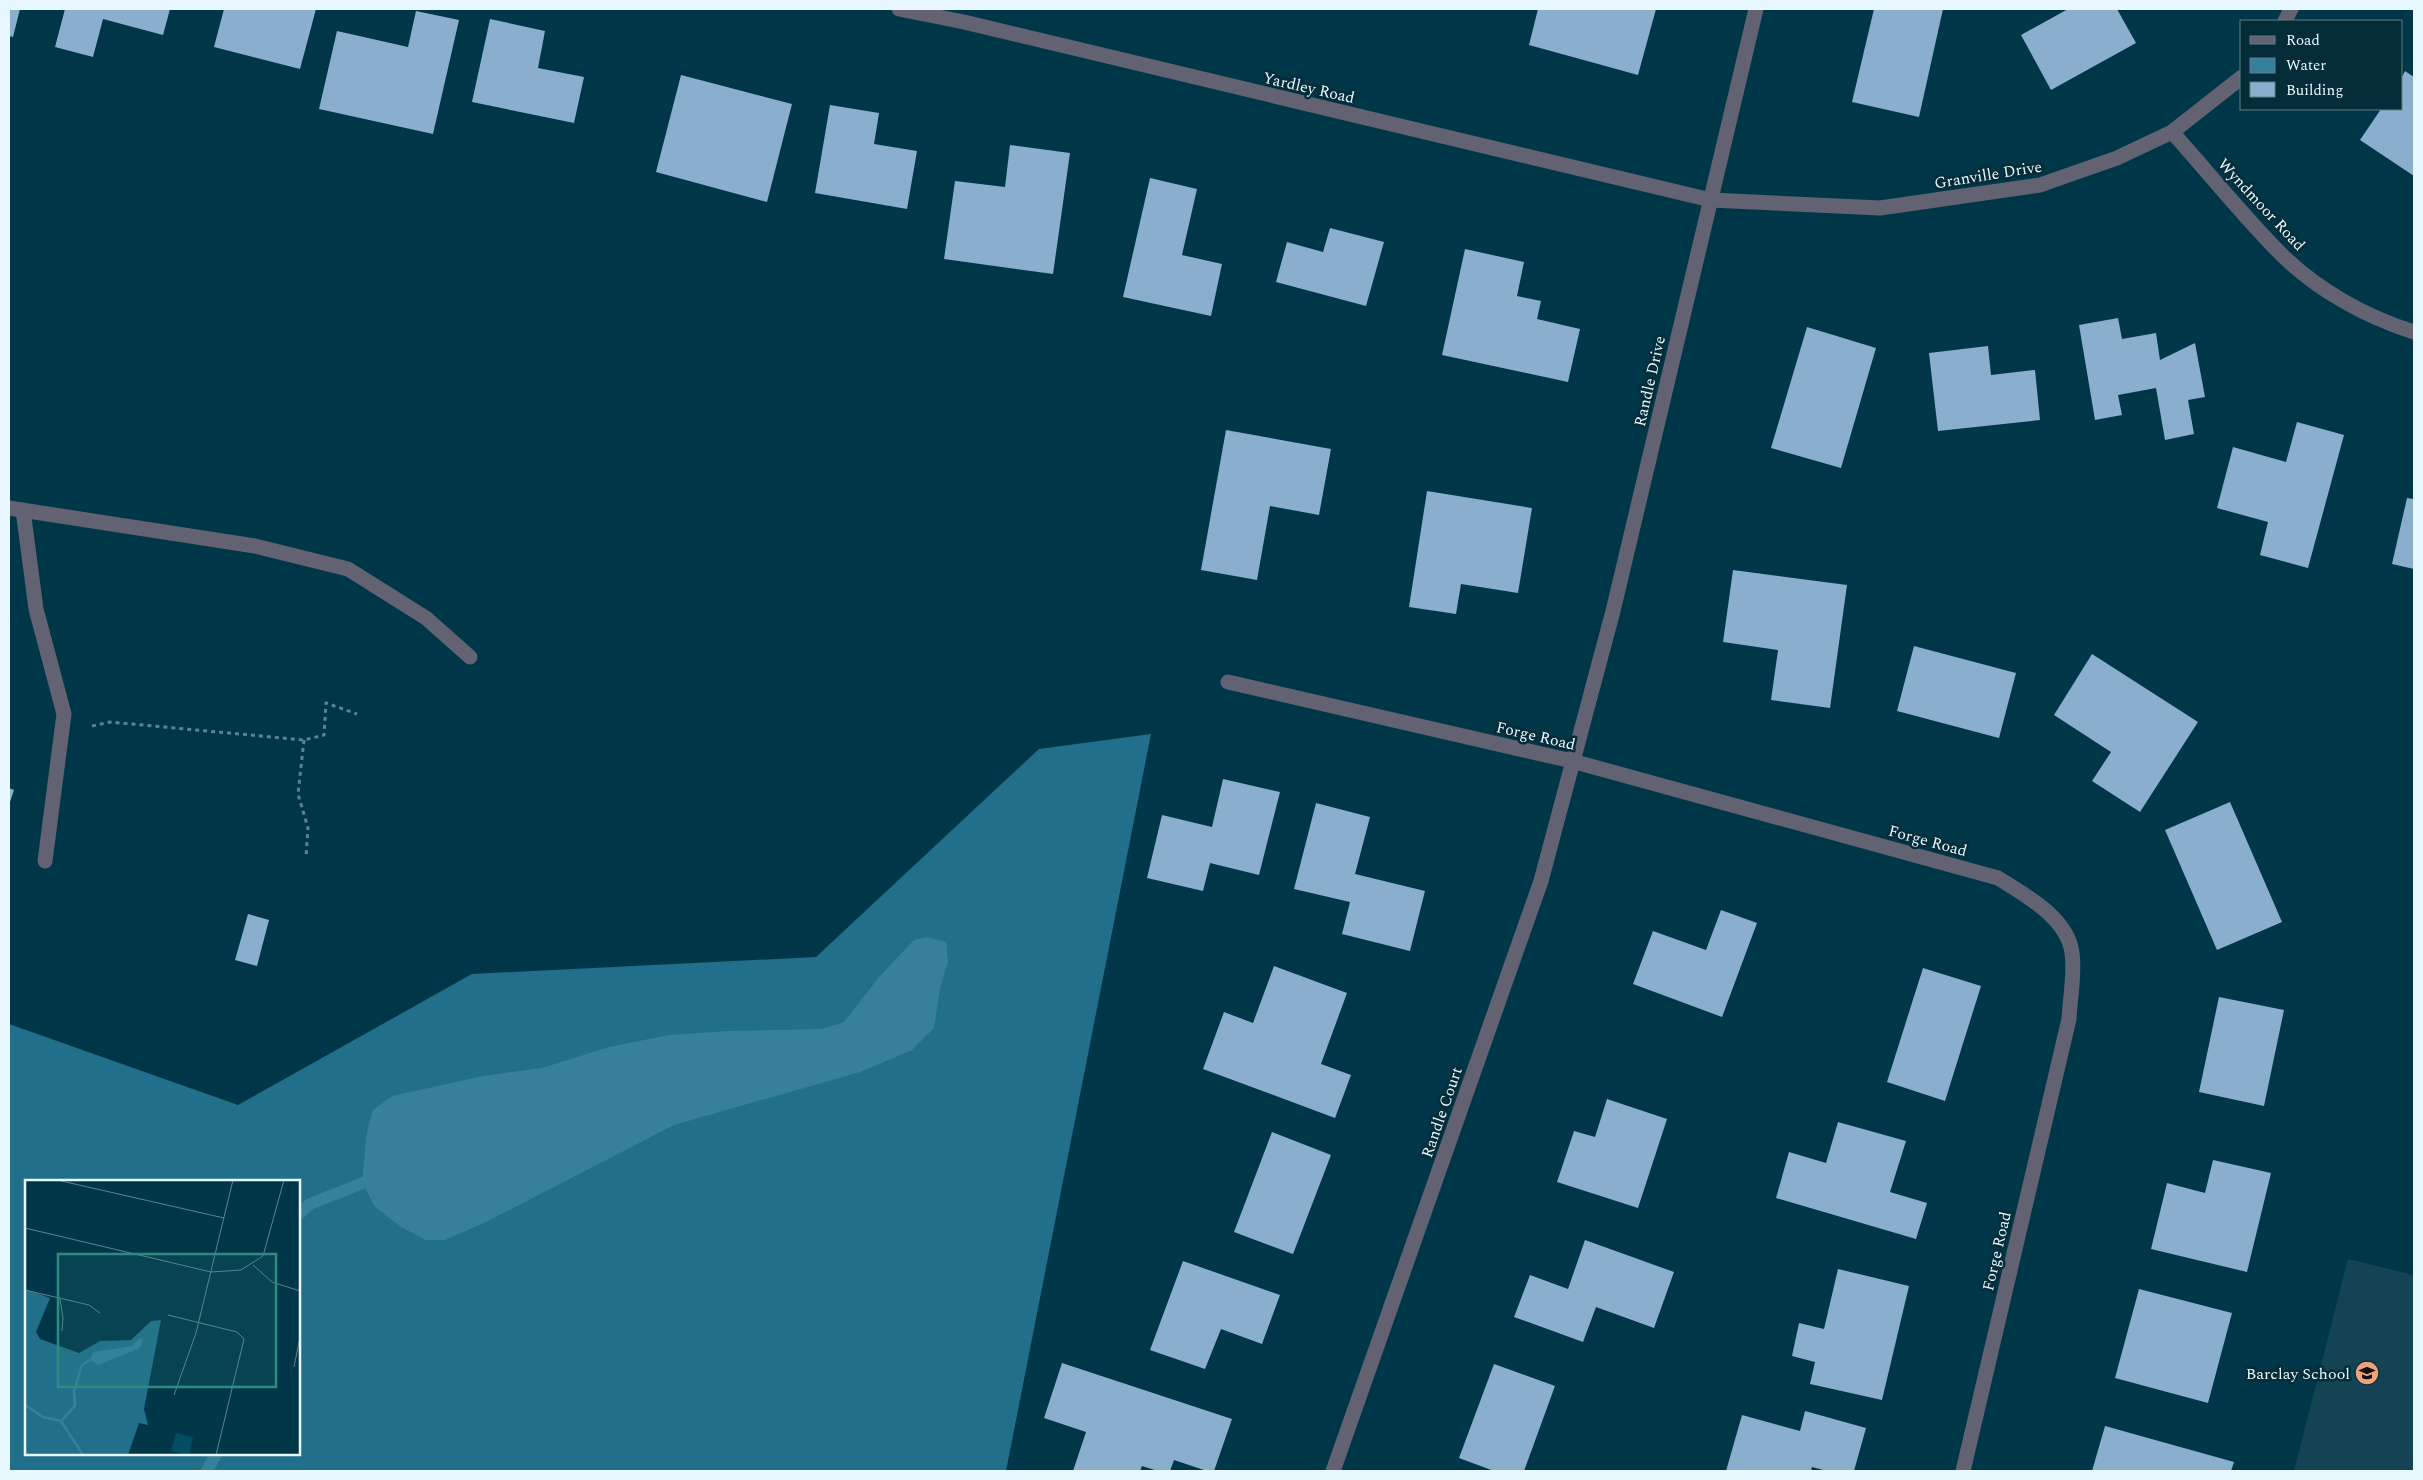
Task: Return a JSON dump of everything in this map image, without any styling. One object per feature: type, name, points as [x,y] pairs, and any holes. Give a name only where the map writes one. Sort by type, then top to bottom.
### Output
[{"type":"street","name":"Yardley Road","points":[[899,9],[984,27],[1710,200]]},
{"type":"street","name":"Randle Drive","points":[[1572,761],[1613,611],[1756,9]]},
{"type":"street","name":"Granville Drive","points":[[1710,200],[1880,208],[2040,185],[2117,158],[2172,132],[2240,79]]},
{"type":"street","name":"Wyndmoor Road","points":[[2172,132],[2288,260],[2321,287],[2382,322],[2414,332]]},
{"type":"street","points":[[44,861],[64,714],[36,609],[16,509],[255,546],[348,569],[426,618],[470,657]]},
{"type":"street","name":"Forge Road","points":[[1228,682],[1572,761],[1998,878],[2034,900],[2061,925],[2072,952],[2069,1019],[1963,1471]]},
{"type":"street","name":"Randle Court","points":[[1333,1471],[1541,880],[1572,761]]},
{"type":"path","points":[[61,732],[110,722],[304,740],[324,735],[326,703],[357,714]]},
{"type":"path","points":[[304,740],[298,794],[308,828],[306,858]]},
{"type":"shaded area","points":[[1151,734],[1006,1471],[9,1471],[9,1024],[238,1105],[472,974],[816,957],[1039,749]]},
{"type":"shaded area","name":"Barclay School","points":[[2348,1259],[2414,1275],[2414,1471],[2294,1471]]},
{"type":"water","points":[[927,937],[946,942],[948,961],[940,989],[934,1028],[912,1050],[860,1072],[674,1125],[486,1222],[445,1240],[426,1240],[401,1227],[375,1207],[362,1182],[367,1132],[373,1110],[392,1096],[483,1076],[542,1068],[609,1047],[669,1035],[728,1031],[822,1029],[844,1022],[880,976],[914,940]]},
{"type":"building","points":[[9,9],[20,9],[13,37],[9,36]]},
{"type":"building","points":[[65,9],[170,9],[163,35],[103,19],[93,57],[55,47]]},
{"type":"building","points":[[224,9],[316,9],[300,69],[214,47]]},
{"type":"building","points":[[1538,9],[1656,9],[1638,75],[1529,45]]},
{"type":"building","points":[[1874,9],[1943,9],[1919,117],[1852,102]]},
{"type":"building","points":[[2068,9],[2117,9],[2136,43],[2051,90],[2021,35]]},
{"type":"building","points":[[416,11],[459,20],[433,134],[319,109],[337,31],[408,47]]},
{"type":"building","points":[[490,19],[545,31],[538,68],[584,77],[574,123],[472,102]]},
{"type":"building","points":[[2405,71],[2414,77],[2414,176],[2360,140],[2380,110],[2403,110],[2403,75]]},
{"type":"building","points":[[681,75],[792,104],[767,202],[656,172]]},
{"type":"building","points":[[830,105],[879,113],[874,144],[917,151],[907,209],[815,193]]},
{"type":"building","points":[[1010,145],[1070,153],[1053,274],[944,259],[955,181],[1005,187]]},
{"type":"building","points":[[1150,178],[1197,189],[1182,255],[1222,264],[1211,316],[1123,297]]},
{"type":"building","points":[[1330,228],[1384,242],[1366,306],[1276,282],[1287,242],[1323,252]]},
{"type":"building","points":[[1465,249],[1524,262],[1517,296],[1541,301],[1537,319],[1580,329],[1568,382],[1442,355]]},
{"type":"building","points":[[2118,318],[2122,339],[2156,333],[2160,360],[2195,343],[2205,397],[2188,400],[2194,434],[2165,440],[2156,388],[2118,395],[2122,415],[2095,420],[2079,325]]},
{"type":"building","points":[[1807,327],[1876,348],[1841,468],[1771,448]]},
{"type":"building","points":[[1988,346],[1991,375],[2035,370],[2040,420],[1938,431],[1929,353]]},
{"type":"building","points":[[2297,422],[2344,435],[2308,568],[2260,555],[2268,522],[2217,508],[2233,447],[2286,462]]},
{"type":"building","points":[[1226,430],[1331,449],[1319,515],[1270,506],[1257,580],[1201,570]]},
{"type":"building","points":[[1427,491],[1532,508],[1518,593],[1461,584],[1456,614],[1409,607]]},
{"type":"building","points":[[2407,498],[2414,499],[2414,569],[2392,564]]},
{"type":"building","points":[[1733,570],[1847,585],[1830,708],[1771,700],[1778,650],[1723,642]]},
{"type":"building","points":[[1914,646],[2016,673],[1999,738],[1897,711]]},
{"type":"building","points":[[2092,654],[2198,722],[2140,812],[2092,781],[2111,752],[2054,715]]},
{"type":"building","points":[[1223,779],[1280,792],[1259,875],[1210,863],[1203,891],[1147,878],[1162,815],[1212,827]]},
{"type":"building","points":[[9,788],[14,790],[9,805]]},
{"type":"building","points":[[2230,802],[2282,922],[2217,950],[2165,830]]},
{"type":"building","points":[[1316,803],[1370,817],[1355,874],[1425,891],[1410,951],[1342,934],[1350,902],[1294,889]]},
{"type":"building","points":[[1721,910],[1757,923],[1722,1017],[1633,984],[1653,931],[1706,950]]},
{"type":"building","points":[[248,914],[269,920],[257,966],[235,960]]},
{"type":"building","points":[[1274,966],[1347,993],[1321,1064],[1351,1075],[1335,1118],[1203,1069],[1224,1012],[1253,1023]]},
{"type":"building","points":[[1923,968],[1981,986],[1945,1101],[1887,1082]]},
{"type":"building","points":[[2219,997],[2284,1010],[2264,1106],[2199,1092]]},
{"type":"building","points":[[1607,1099],[1667,1119],[1638,1208],[1557,1182],[1574,1131],[1595,1137]]},
{"type":"building","points":[[1838,1122],[1906,1141],[1890,1192],[1927,1203],[1916,1239],[1776,1198],[1789,1152],[1826,1163]]},
{"type":"building","points":[[1272,1132],[1331,1155],[1293,1254],[1234,1232]]},
{"type":"building","points":[[2213,1160],[2271,1173],[2247,1272],[2151,1249],[2167,1183],[2205,1193]]},
{"type":"building","points":[[1585,1240],[1674,1272],[1654,1328],[1596,1307],[1583,1342],[1514,1317],[1530,1275],[1568,1289]]},
{"type":"building","points":[[1183,1261],[1280,1295],[1262,1344],[1221,1329],[1205,1369],[1150,1350]]},
{"type":"building","points":[[1838,1269],[1909,1286],[1882,1400],[1810,1384],[1815,1362],[1792,1356],[1799,1323],[1824,1329]]},
{"type":"building","points":[[2139,1289],[2232,1313],[2208,1403],[2115,1378]]},
{"type":"building","points":[[1062,1363],[1232,1419],[1214,1471],[1207,1471],[1174,1460],[1170,1471],[1158,1471],[1142,1466],[1140,1471],[1073,1471],[1086,1432],[1044,1418]]},
{"type":"building","points":[[1494,1364],[1555,1386],[1524,1471],[1494,1471],[1459,1458]]},
{"type":"building","points":[[1805,1411],[1866,1428],[1854,1471],[1827,1471],[1812,1467],[1811,1471],[1726,1471],[1742,1415],[1800,1431]]},
{"type":"building","points":[[2105,1426],[2234,1462],[2231,1471],[2092,1471]]},
{"type":"waterway","points":[[300,1213],[310,1204],[378,1177]]},
{"type":"waterway","points":[[207,1471],[215,1455]]},
{"type":"place","name":"Barclay School","points":[[2367,1373]]}]
